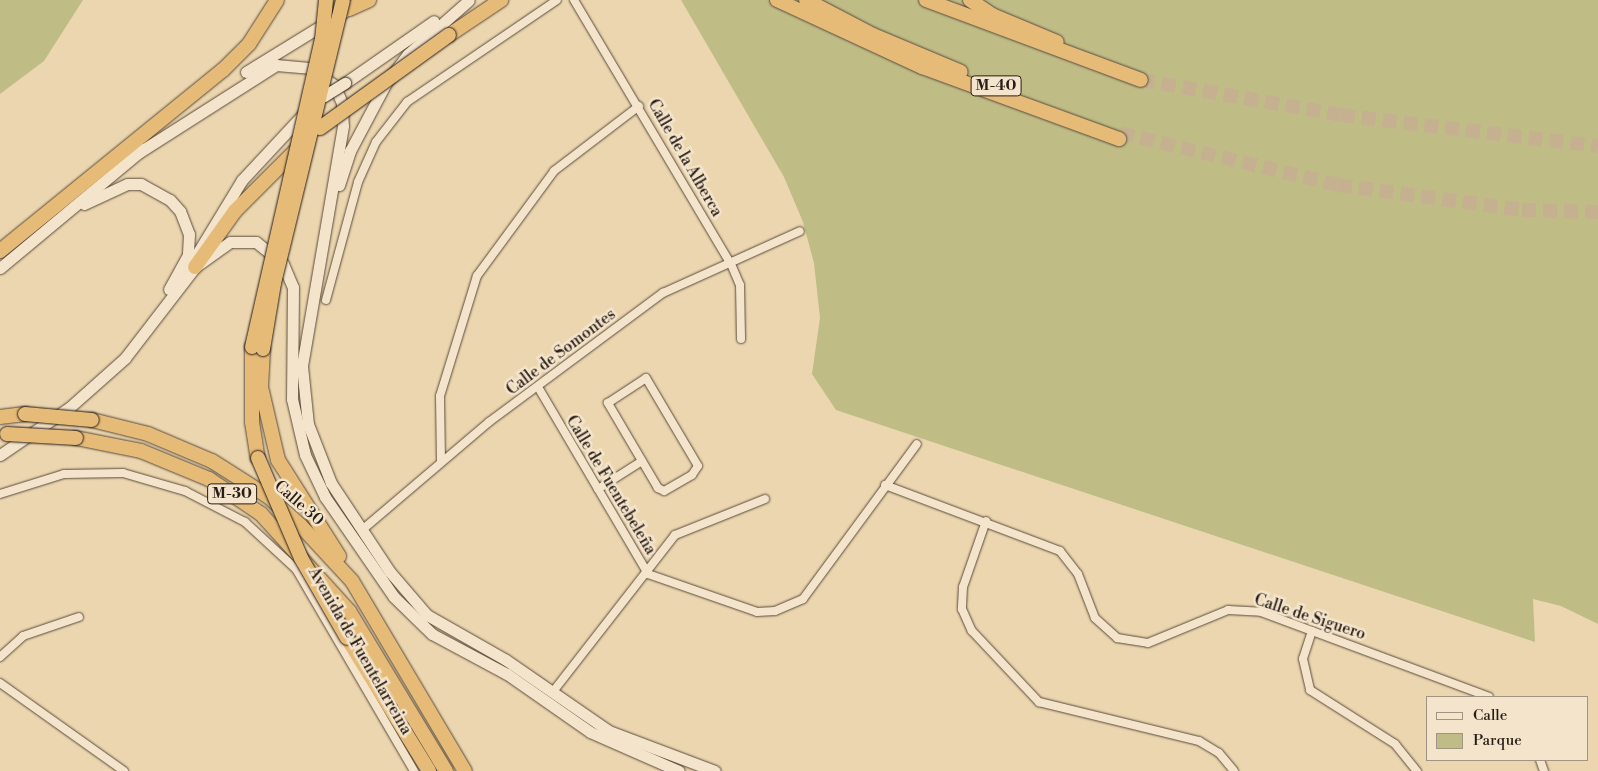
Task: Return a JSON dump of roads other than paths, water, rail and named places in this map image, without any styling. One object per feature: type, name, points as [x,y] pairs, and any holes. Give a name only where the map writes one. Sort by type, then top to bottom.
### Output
[{"type":"highway","points":[[326,0],[322,40],[258,348],[252,422],[258,458],[301,558],[347,638],[429,771]]},
{"type":"highway","points":[[352,581],[278,460],[261,387],[258,348],[346,5],[369,0]]},
{"type":"highway","points":[[195,267],[264,179],[320,128],[501,0]]},
{"type":"highway","name":"M-40","points":[[777,0],[922,67],[1120,136],[891,43],[806,0]]},
{"type":"highway","points":[[926,0],[1141,80]]},
{"type":"highway","points":[[970,0],[992,15],[1116,72]]},
{"type":"highway","points":[[0,251],[223,70],[250,44],[276,3]]},
{"type":"highway","name":"Calle 30","points":[[0,417],[25,414],[92,420],[148,434],[212,462],[269,497],[352,581],[465,771]]},
{"type":"highway","name":"Calle 30","points":[[4,434],[76,438],[141,451],[209,479],[261,514],[349,611],[446,771]]},
{"type":"main road","points":[[0,268],[138,153],[244,74],[346,5],[365,0]]},
{"type":"main road","points":[[183,280],[242,180],[292,124],[324,96],[467,0]]},
{"type":"main road","points":[[320,256],[350,151],[369,112],[408,54],[467,0]]},
{"type":"main road","points":[[138,153],[264,70],[286,63],[319,72],[334,85],[344,114],[303,350],[305,409],[323,469],[362,530],[410,598],[427,615],[506,660],[552,693],[626,739],[715,771]]},
{"type":"main road","points":[[51,225],[103,193],[127,184],[141,184],[170,200],[180,211],[188,234],[188,255],[154,317]]},
{"type":"main road","points":[[0,455],[96,384],[125,358],[154,317],[195,267],[230,242],[256,242],[276,255],[286,269],[294,314],[292,399],[305,456],[336,514],[402,608],[432,634],[507,674],[604,741],[680,771]]},
{"type":"street","points":[[326,300],[358,182],[376,142],[407,102],[557,0]]},
{"type":"street","name":"Calle de la Alberca","points":[[574,0],[731,264],[740,285],[741,339]]},
{"type":"street","points":[[441,461],[440,396],[477,276],[554,171],[638,106]]},
{"type":"street","name":"Calle de Somontes","points":[[362,530],[441,461],[663,293],[731,264],[800,231]]},
{"type":"street","points":[[646,378],[698,470],[663,491],[642,461],[608,403],[646,378]]},
{"type":"street","name":"Calle de Fuentebeleña","points":[[538,387],[648,574],[757,612],[790,607],[815,584],[885,484],[917,444]]},
{"type":"street","points":[[598,489],[642,461]]},
{"type":"street","name":"Avenida de Fuentelarreina","points":[[0,494],[64,474],[123,473],[185,490],[245,522],[296,569],[414,771]]},
{"type":"street","name":"Calle de Siguero","points":[[885,484],[986,521],[1060,551],[1078,574],[1095,618],[1117,638],[1148,643],[1228,610],[1261,612],[1486,696]]},
{"type":"street","points":[[552,693],[648,574],[662,548],[675,536],[765,498]]},
{"type":"street","points":[[986,521],[962,587],[962,609],[972,631],[1039,702],[1198,741],[1219,753],[1234,771]]},
{"type":"street","points":[[0,657],[23,636],[79,617]]},
{"type":"street","points":[[1312,630],[1303,659],[1310,690],[1395,744],[1417,771]]},
{"type":"street","points":[[0,683],[124,771]]},
{"type":"tunnel","points":[[1141,80],[1341,115],[1598,146]]},
{"type":"tunnel","points":[[1120,133],[1338,185],[1522,210],[1598,212]]}]
